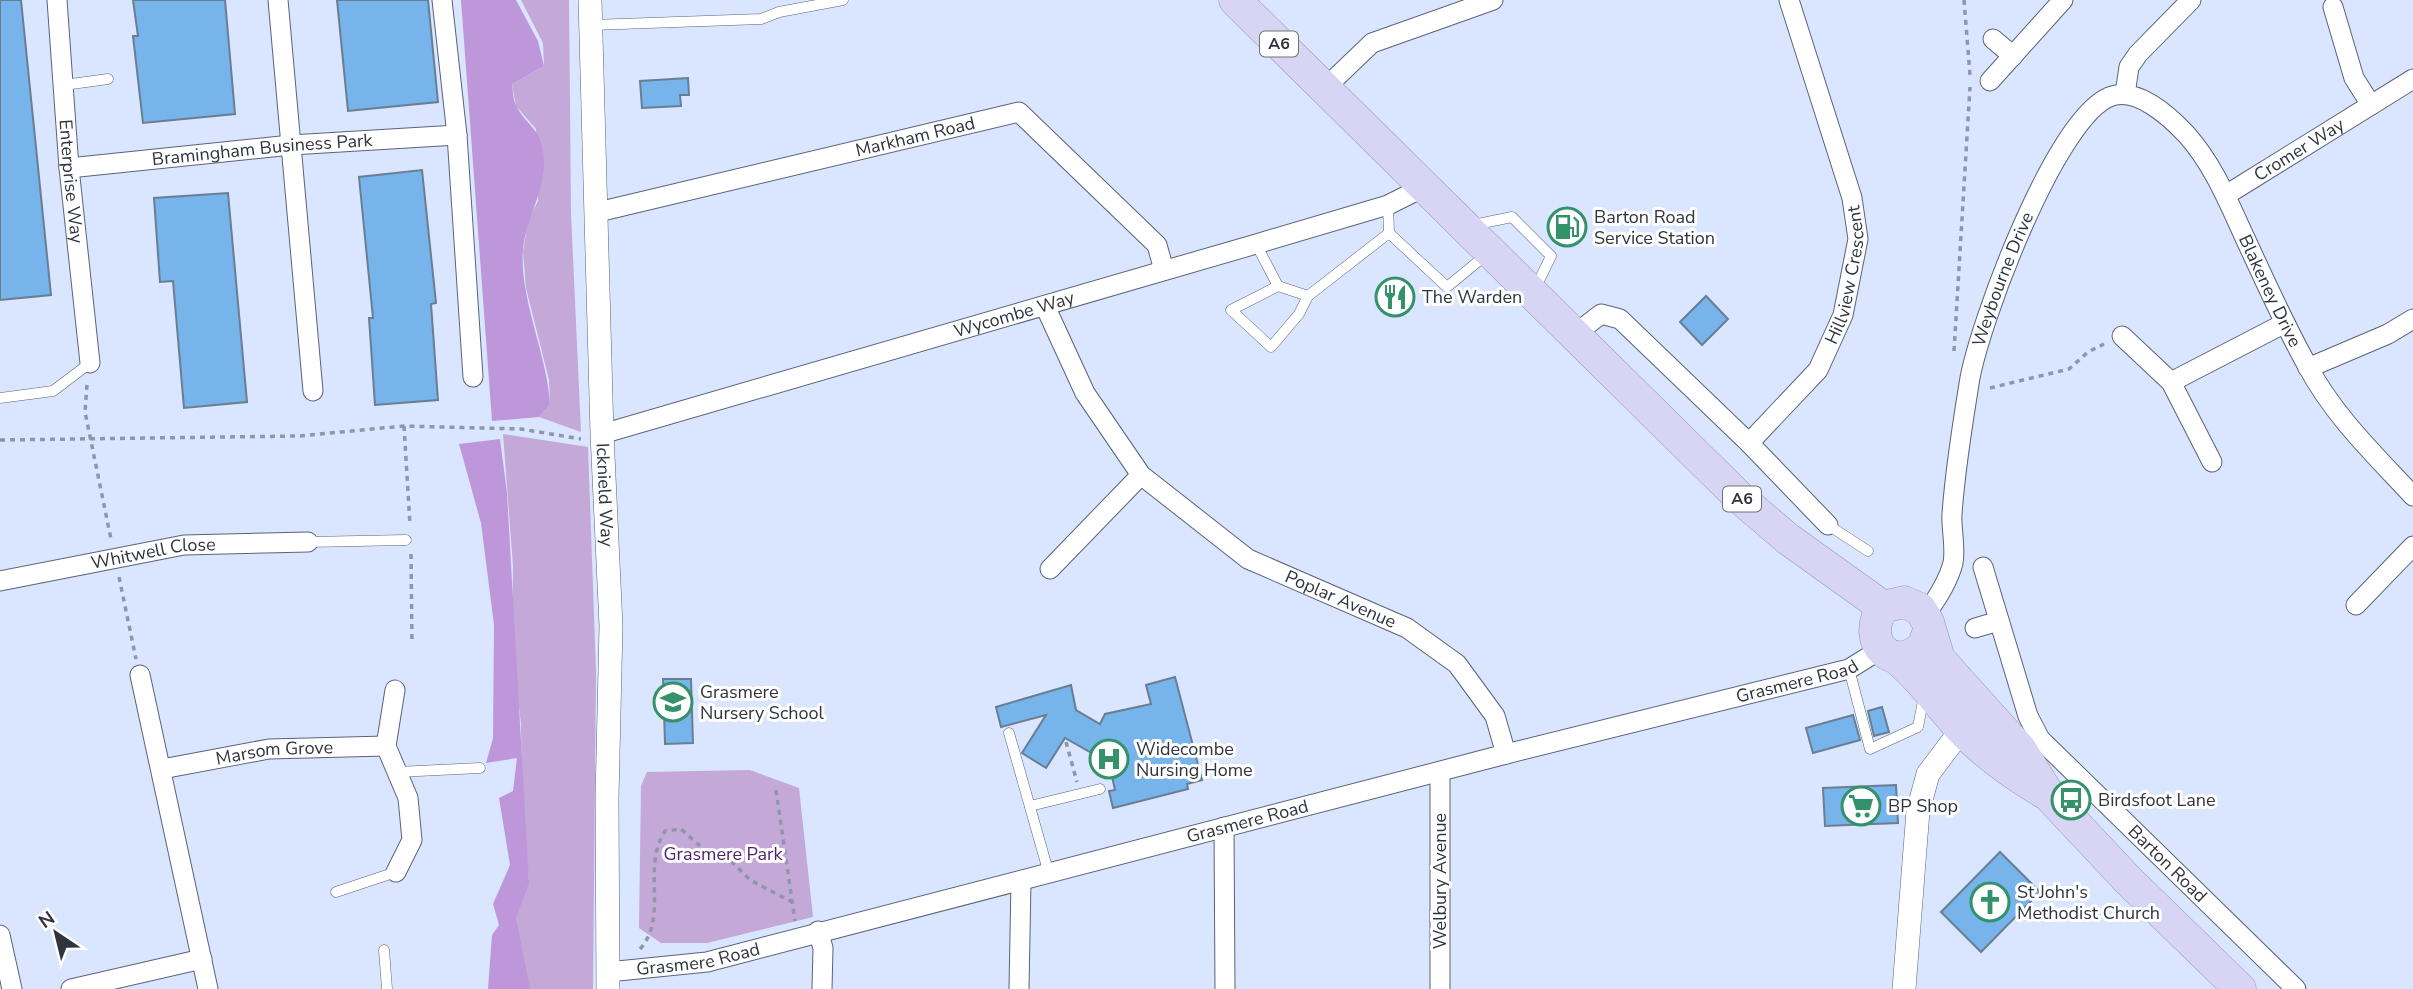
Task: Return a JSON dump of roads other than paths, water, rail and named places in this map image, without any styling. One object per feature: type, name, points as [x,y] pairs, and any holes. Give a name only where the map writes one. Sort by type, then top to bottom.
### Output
[{"type":"highway","name":"A6","points":[[1235,0],[1740,498],[1788,539],[1883,607]]},
{"type":"highway","points":[[1904,602],[1920,609],[1927,623],[1924,645],[1919,651],[1903,657],[1888,653],[1876,642],[1874,626],[1883,607],[1904,602]]},
{"type":"highway","name":"Barton Road","points":[[1927,623],[1939,659],[2020,749],[2050,797],[2128,880],[2240,989]]},
{"type":"highway","name":"Barton Road","points":[[1888,653],[1925,686],[1962,729],[2000,766],[2050,797]]},
{"type":"street","name":"Enterprise Way","points":[[57,0],[69,168],[89,363]]},
{"type":"street","points":[[278,0],[313,391]]},
{"type":"street","points":[[442,0],[457,135],[473,377]]},
{"type":"street","name":"Icknield Way","points":[[590,0],[598,212],[602,434],[611,626],[607,798],[608,980]]},
{"type":"street","points":[[1324,89],[1372,43],[1493,0]]},
{"type":"street","name":"Hillview Crescent","points":[[1749,443],[1818,370],[1843,315],[1857,239],[1852,198],[1789,0]]},
{"type":"street","points":[[1990,82],[2063,0]]},
{"type":"street","points":[[2124,94],[2129,67],[2138,54],[2191,0]]},
{"type":"street","points":[[2333,7],[2354,78],[2371,105]]},
{"type":"street","points":[[1993,39],[2013,56]]},
{"type":"street","name":"Cromer Way","points":[[2226,195],[2413,79]]},
{"type":"street","name":"Blakeney Drive","points":[[2124,94],[2159,111],[2185,133],[2207,161],[2226,195],[2308,368],[2348,425],[2413,496]]},
{"type":"street","name":"Weybourne Drive","points":[[1927,623],[1954,560],[1952,515],[1969,381],[2008,256],[2029,210],[2086,117],[2104,100],[2124,94]]},
{"type":"street","name":"Markham Road","points":[[598,212],[1019,112],[1157,245],[1164,270]]},
{"type":"street","name":"Bramingham Business Park","points":[[69,168],[290,145],[457,135]]},
{"type":"street","name":"Wycombe Way","points":[[602,434],[1388,205],[1424,187]]},
{"type":"street","name":"Poplar Avenue","points":[[1045,306],[1085,393],[1141,475],[1248,559],[1407,628],[1457,664],[1495,716],[1507,754]]},
{"type":"street","points":[[1574,335],[1601,314],[1620,319],[1749,443],[1828,525]]},
{"type":"street","points":[[2308,368],[2388,334],[2413,319]]},
{"type":"street","points":[[2171,382],[2285,323]]},
{"type":"street","points":[[2122,336],[2171,382],[2212,462]]},
{"type":"street","points":[[1051,569],[1141,475]]},
{"type":"street","name":"Whitwell Close","points":[[0,581],[184,545],[309,542]]},
{"type":"street","points":[[2356,605],[2413,546]]},
{"type":"street","name":"Barton Road","points":[[1983,567],[2028,716],[2040,739],[2296,989]]},
{"type":"street","points":[[1975,628],[1999,621]]},
{"type":"street","name":"Grasmere Road","points":[[608,980],[637,969],[707,962],[1507,754],[1849,669],[1888,653]]},
{"type":"street","points":[[140,674],[208,989]]},
{"type":"street","points":[[395,690],[386,746],[408,798],[412,841],[396,872]]},
{"type":"street","points":[[1904,989],[1918,811],[1928,774],[1962,729]]},
{"type":"street","name":"Marsom Grove","points":[[162,769],[269,748],[386,746]]},
{"type":"street","name":"Welbury Avenue","points":[[1440,772],[1440,989]]},
{"type":"street","points":[[1224,827],[1225,989]]},
{"type":"street","points":[[1020,989],[1021,881]]},
{"type":"street","points":[[818,931],[822,948],[822,989]]},
{"type":"street","points":[[0,935],[12,989]]},
{"type":"street","points":[[71,989],[202,959]]},
{"type":"lane","points":[[591,25],[761,19],[779,12],[843,0]]},
{"type":"lane","points":[[64,85],[108,79]]},
{"type":"lane","points":[[1388,205],[1389,233],[1447,287],[1490,252]]},
{"type":"lane","points":[[1462,225],[1478,226],[1512,217],[1551,256],[1534,295]]},
{"type":"lane","points":[[1278,286],[1231,310],[1271,347],[1299,314],[1308,296],[1389,233]]},
{"type":"lane","points":[[1256,244],[1278,286],[1308,296]]},
{"type":"lane","points":[[0,398],[53,391],[89,363]]},
{"type":"lane","points":[[1828,525],[1868,551]]},
{"type":"lane","points":[[309,542],[407,540]]},
{"type":"lane","points":[[1849,669],[1870,749],[1918,727],[1925,686]]},
{"type":"lane","points":[[1009,733],[1049,874]]},
{"type":"lane","points":[[397,772],[480,768]]},
{"type":"lane","points":[[1030,806],[1100,789]]},
{"type":"lane","points":[[336,892],[396,872]]},
{"type":"lane","points":[[383,950],[387,989]]},
{"type":"place","name":"Barton Road Service Station","points":[[1567,227]]},
{"type":"place","name":"The Warden","points":[[1395,297]]},
{"type":"place","name":"Grasmere Nursery School","points":[[673,702]]},
{"type":"place","name":"Widecombe Nursing Home","points":[[1109,759]]},
{"type":"place","name":"Birdsfoot Lane","points":[[2071,800]]},
{"type":"place","name":"BP Shop","points":[[1861,806]]},
{"type":"place","name":"St John's Methodist Church","points":[[1990,902]]},
{"type":"park label","name":"Grasmere Park","points":[[723,854]]}]
